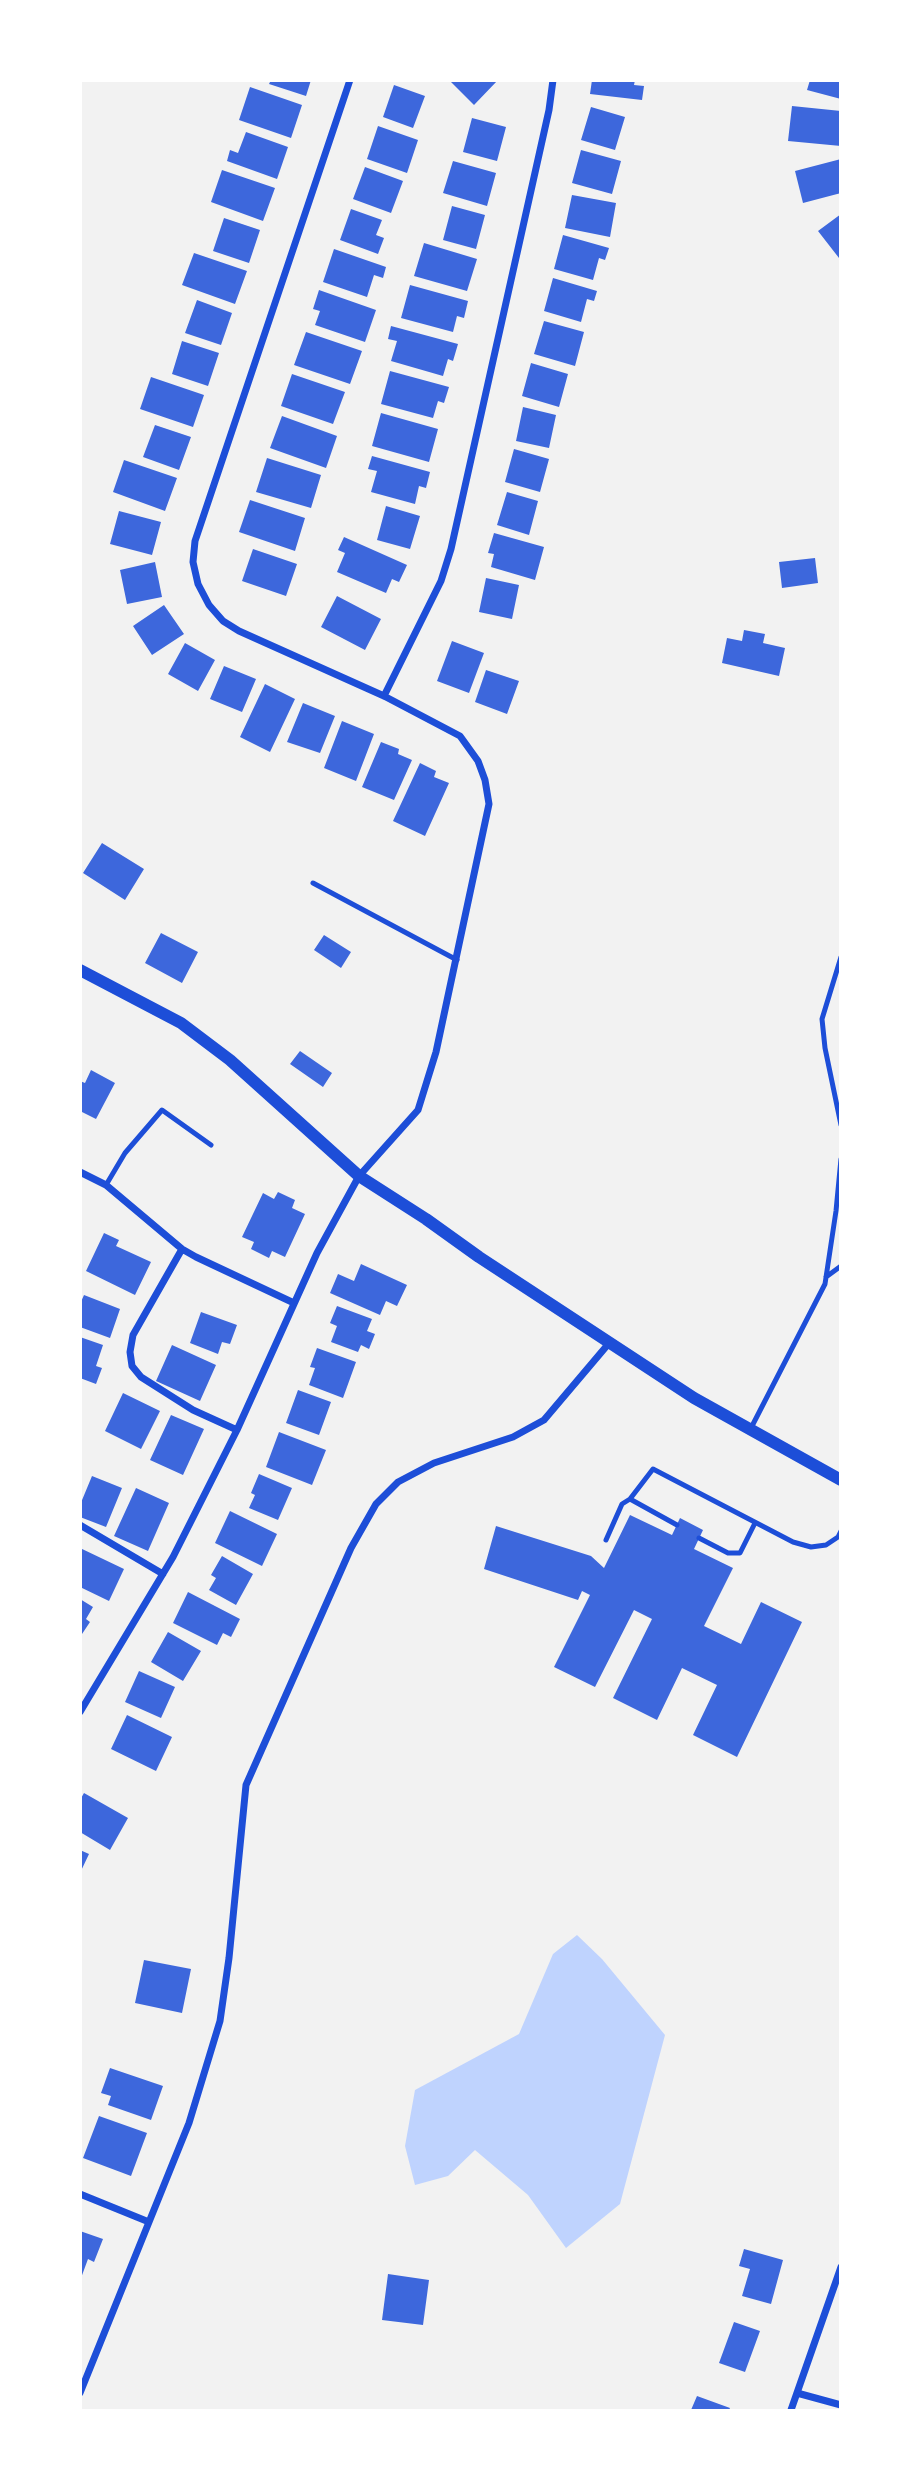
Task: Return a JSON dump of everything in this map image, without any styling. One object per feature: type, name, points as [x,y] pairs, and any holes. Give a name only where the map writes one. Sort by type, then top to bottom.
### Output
[{"type":"street","points":[[80,1712],[163,1574],[236,1430],[317,1253],[359,1176],[418,1110],[430,1075],[457,960],[489,804],[478,761],[460,736],[384,696],[239,631],[223,621],[203,594],[193,562],[195,541],[350,80]]},
{"type":"street","points":[[384,696],[441,581],[451,550],[549,110],[553,80]]},
{"type":"street","points":[[80,970],[181,1023],[229,1060],[359,1176],[479,1257],[694,1398],[841,1480]]},
{"type":"street","points":[[80,1172],[106,1185],[182,1249],[294,1303]]},
{"type":"street","points":[[182,1249],[133,1335],[130,1352],[132,1366],[141,1377],[192,1410],[236,1430]]},
{"type":"street","points":[[80,2393],[189,2123],[220,2021],[246,1785],[351,1548],[376,1504],[398,1482],[434,1463],[513,1437],[544,1420],[610,1342]]},
{"type":"street","points":[[80,1525],[163,1574]]},
{"type":"street","points":[[80,2194],[149,2222]]},
{"type":"street","points":[[791,2410],[841,2267]]},
{"type":"street","points":[[797,2393],[841,2405]]},
{"type":"lane","points":[[313,883],[457,960]]},
{"type":"lane","points":[[841,957],[822,1019],[825,1048],[841,1125]]},
{"type":"lane","points":[[106,1185],[125,1153],[162,1110],[211,1145]]},
{"type":"lane","points":[[750,1430],[825,1284],[841,1159]]},
{"type":"lane","points":[[826,1277],[841,1266]]},
{"type":"lane","points":[[606,1540],[622,1503],[630,1499],[653,1469],[793,1542],[811,1547],[826,1545],[841,1531]]},
{"type":"lane","points":[[630,1499],[677,1525]]},
{"type":"lane","points":[[699,1538],[727,1553],[740,1553],[755,1522]]},
{"type":"water","points":[[577,1935],[602,1959],[665,2035],[620,2204],[566,2248],[528,2195],[475,2150],[448,2176],[415,2185],[405,2146],[415,2090],[519,2034],[553,1954]]},
{"type":"building","points":[[271,80],[311,80],[306,96],[269,84]]},
{"type":"building","points":[[449,80],[498,80],[474,105]]},
{"type":"building","points":[[592,80],[635,80],[634,85],[644,86],[642,100],[590,94]]},
{"type":"building","points":[[810,80],[841,80],[841,99],[807,90]]},
{"type":"building","points":[[394,85],[425,96],[413,128],[383,117]]},
{"type":"building","points":[[250,87],[302,105],[291,138],[239,120]]},
{"type":"building","points":[[792,106],[841,111],[841,146],[788,141]]},
{"type":"building","points":[[591,107],[625,117],[615,150],[581,140]]},
{"type":"building","points":[[472,118],[506,127],[497,161],[463,152]]},
{"type":"building","points":[[378,126],[418,140],[407,173],[367,159]]},
{"type":"building","points":[[246,132],[288,147],[277,179],[227,161],[230,150],[238,153]]},
{"type":"building","points":[[581,150],[621,161],[612,194],[572,183]]},
{"type":"building","points":[[841,159],[841,193],[803,203],[795,171]]},
{"type":"building","points":[[453,161],[496,173],[487,206],[443,193]]},
{"type":"building","points":[[365,167],[403,181],[391,213],[353,199]]},
{"type":"building","points":[[222,170],[275,188],[263,221],[211,202]]},
{"type":"building","points":[[572,195],[616,203],[610,237],[565,228]]},
{"type":"building","points":[[452,206],[485,215],[476,249],[443,240]]},
{"type":"building","points":[[351,209],[382,220],[376,235],[384,238],[378,254],[340,240]]},
{"type":"building","points":[[841,214],[841,257],[839,258],[818,231]]},
{"type":"building","points":[[224,218],[260,230],[249,263],[213,251]]},
{"type":"building","points":[[563,235],[609,248],[605,260],[599,258],[593,280],[554,269]]},
{"type":"building","points":[[424,243],[477,259],[467,291],[414,276]]},
{"type":"building","points":[[334,249],[386,267],[383,278],[374,275],[367,297],[323,282]]},
{"type":"building","points":[[194,253],[247,271],[235,304],[182,285]]},
{"type":"building","points":[[553,278],[597,291],[594,301],[587,299],[581,322],[544,311]]},
{"type":"building","points":[[410,285],[468,301],[464,318],[457,316],[453,332],[401,318]]},
{"type":"building","points":[[319,290],[376,310],[365,342],[315,325],[320,311],[313,309]]},
{"type":"building","points":[[197,300],[232,313],[221,345],[185,333]]},
{"type":"building","points":[[544,321],[584,332],[575,366],[534,354]]},
{"type":"building","points":[[391,326],[458,344],[453,361],[448,359],[443,376],[391,361],[397,341],[388,339]]},
{"type":"building","points":[[306,332],[362,351],[350,384],[294,365]]},
{"type":"building","points":[[182,341],[219,353],[208,386],[172,374]]},
{"type":"building","points":[[531,363],[568,374],[559,407],[522,396]]},
{"type":"building","points":[[390,371],[449,387],[444,403],[438,401],[433,418],[381,404]]},
{"type":"building","points":[[292,374],[345,392],[333,424],[281,406]]},
{"type":"building","points":[[151,377],[204,395],[193,427],[140,409]]},
{"type":"building","points":[[523,407],[556,415],[549,448],[516,441]]},
{"type":"building","points":[[381,413],[438,429],[429,462],[372,446]]},
{"type":"building","points":[[282,416],[337,436],[326,468],[270,448]]},
{"type":"building","points":[[155,425],[191,437],[179,470],[143,457]]},
{"type":"building","points":[[514,449],[549,459],[540,492],[505,482]]},
{"type":"building","points":[[372,456],[430,472],[426,488],[419,486],[415,504],[371,492],[377,471],[368,469]]},
{"type":"building","points":[[267,458],[321,475],[311,508],[256,492]]},
{"type":"building","points":[[124,460],[177,478],[165,511],[113,492]]},
{"type":"building","points":[[507,492],[538,501],[529,535],[497,525]]},
{"type":"building","points":[[250,500],[305,518],[295,551],[239,532]]},
{"type":"building","points":[[386,506],[420,516],[410,549],[377,540]]},
{"type":"building","points":[[119,511],[161,522],[152,555],[110,544]]},
{"type":"building","points":[[494,533],[544,547],[535,580],[491,567],[494,554],[488,553]]},
{"type":"building","points":[[344,537],[407,565],[399,582],[392,579],[386,593],[337,572],[345,553],[338,550]]},
{"type":"building","points":[[253,549],[297,564],[286,596],[242,581]]},
{"type":"building","points":[[815,558],[818,583],[782,588],[779,562]]},
{"type":"building","points":[[155,562],[162,597],[127,604],[120,570]]},
{"type":"building","points":[[486,578],[519,585],[512,619],[479,612]]},
{"type":"building","points":[[337,596],[381,619],[365,650],[321,627]]},
{"type":"building","points":[[164,605],[184,634],[152,655],[133,626]]},
{"type":"building","points":[[744,630],[765,634],[763,643],[785,648],[779,676],[722,663],[727,638],[742,641]]},
{"type":"building","points":[[452,641],[484,653],[469,693],[437,681]]},
{"type":"building","points":[[185,643],[215,660],[198,691],[168,674]]},
{"type":"building","points":[[224,666],[256,679],[242,712],[210,699]]},
{"type":"building","points":[[486,670],[519,681],[507,714],[475,702]]},
{"type":"building","points":[[265,684],[295,699],[270,752],[240,737]]},
{"type":"building","points":[[303,703],[335,716],[320,753],[287,742]]},
{"type":"building","points":[[342,721],[374,734],[356,781],[324,768]]},
{"type":"building","points":[[381,742],[399,749],[398,754],[412,760],[394,800],[362,787]]},
{"type":"building","points":[[420,763],[436,771],[434,777],[449,783],[425,836],[393,821]]},
{"type":"building","points":[[102,843],[144,869],[125,900],[83,873]]},
{"type":"building","points":[[161,933],[198,952],[182,983],[145,963]]},
{"type":"building","points":[[324,935],[351,952],[341,968],[314,950]]},
{"type":"building","points":[[300,1051],[332,1073],[323,1087],[290,1064]]},
{"type":"building","points":[[91,1070],[115,1083],[96,1119],[80,1111],[80,1081],[85,1083]]},
{"type":"building","points":[[278,1192],[295,1200],[292,1208],[305,1214],[285,1257],[272,1251],[269,1258],[251,1249],[254,1242],[242,1237],[263,1193],[274,1199]]},
{"type":"building","points":[[104,1233],[119,1240],[116,1246],[151,1262],[135,1295],[86,1271]]},
{"type":"building","points":[[361,1264],[407,1285],[397,1306],[386,1301],[380,1315],[330,1293],[338,1274],[354,1281]]},
{"type":"building","points":[[84,1295],[120,1309],[110,1338],[80,1327],[80,1304]]},
{"type":"building","points":[[337,1306],[372,1319],[367,1331],[375,1334],[369,1349],[361,1345],[358,1352],[331,1342],[337,1326],[330,1323]]},
{"type":"building","points":[[201,1312],[237,1325],[230,1344],[222,1342],[218,1354],[190,1343]]},
{"type":"building","points":[[80,1337],[103,1345],[96,1366],[102,1368],[96,1384],[80,1378]]},
{"type":"building","points":[[172,1345],[216,1365],[200,1401],[156,1381]]},
{"type":"building","points":[[317,1348],[356,1362],[343,1398],[309,1385],[315,1368],[310,1367]]},
{"type":"building","points":[[298,1390],[331,1402],[319,1435],[286,1423]]},
{"type":"building","points":[[123,1393],[160,1411],[141,1449],[105,1431]]},
{"type":"building","points":[[171,1415],[204,1429],[183,1475],[150,1460]]},
{"type":"building","points":[[279,1432],[326,1450],[312,1485],[266,1467]]},
{"type":"building","points":[[259,1474],[292,1488],[278,1520],[249,1508],[255,1495],[251,1493]]},
{"type":"building","points":[[92,1476],[122,1488],[106,1527],[80,1517],[80,1505]]},
{"type":"building","points":[[136,1488],[169,1503],[148,1551],[114,1536]]},
{"type":"building","points":[[230,1511],[277,1534],[262,1566],[215,1543]]},
{"type":"building","points":[[630,1515],[672,1535],[680,1518],[703,1530],[694,1549],[733,1568],[704,1626],[741,1644],[761,1602],[802,1622],[737,1757],[693,1735],[717,1685],[682,1668],[657,1720],[613,1698],[652,1619],[634,1610],[595,1687],[554,1667],[590,1595],[582,1591],[578,1600],[484,1569],[496,1526],[591,1556],[604,1568]]},
{"type":"building","points":[[80,1548],[124,1569],[109,1601],[80,1587]]},
{"type":"building","points":[[222,1556],[253,1574],[236,1605],[209,1590],[216,1578],[211,1575]]},
{"type":"building","points":[[188,1592],[240,1619],[231,1637],[223,1633],[217,1645],[173,1623]]},
{"type":"building","points":[[80,1599],[93,1607],[86,1619],[90,1622],[80,1637]]},
{"type":"building","points":[[168,1632],[201,1651],[183,1681],[151,1662]]},
{"type":"building","points":[[139,1671],[175,1687],[161,1718],[125,1702]]},
{"type":"building","points":[[127,1715],[172,1737],[156,1771],[111,1749]]},
{"type":"building","points":[[84,1793],[128,1818],[110,1850],[80,1832],[80,1800]]},
{"type":"building","points":[[80,1850],[89,1854],[80,1873]]},
{"type":"building","points":[[144,1960],[191,1969],[182,2013],[135,2003]]},
{"type":"building","points":[[110,2068],[163,2086],[151,2120],[108,2105],[111,2096],[101,2093]]},
{"type":"building","points":[[99,2116],[147,2133],[131,2176],[83,2158]]},
{"type":"building","points":[[80,2231],[103,2239],[94,2262],[88,2259],[81,2278]]},
{"type":"building","points":[[744,2249],[783,2260],[771,2304],[742,2296],[750,2269],[739,2266]]},
{"type":"building","points":[[388,2274],[429,2280],[423,2325],[382,2320]]},
{"type":"building","points":[[734,2322],[760,2331],[745,2372],[719,2363]]},
{"type":"building","points":[[697,2396],[730,2408],[691,2410]]}]
